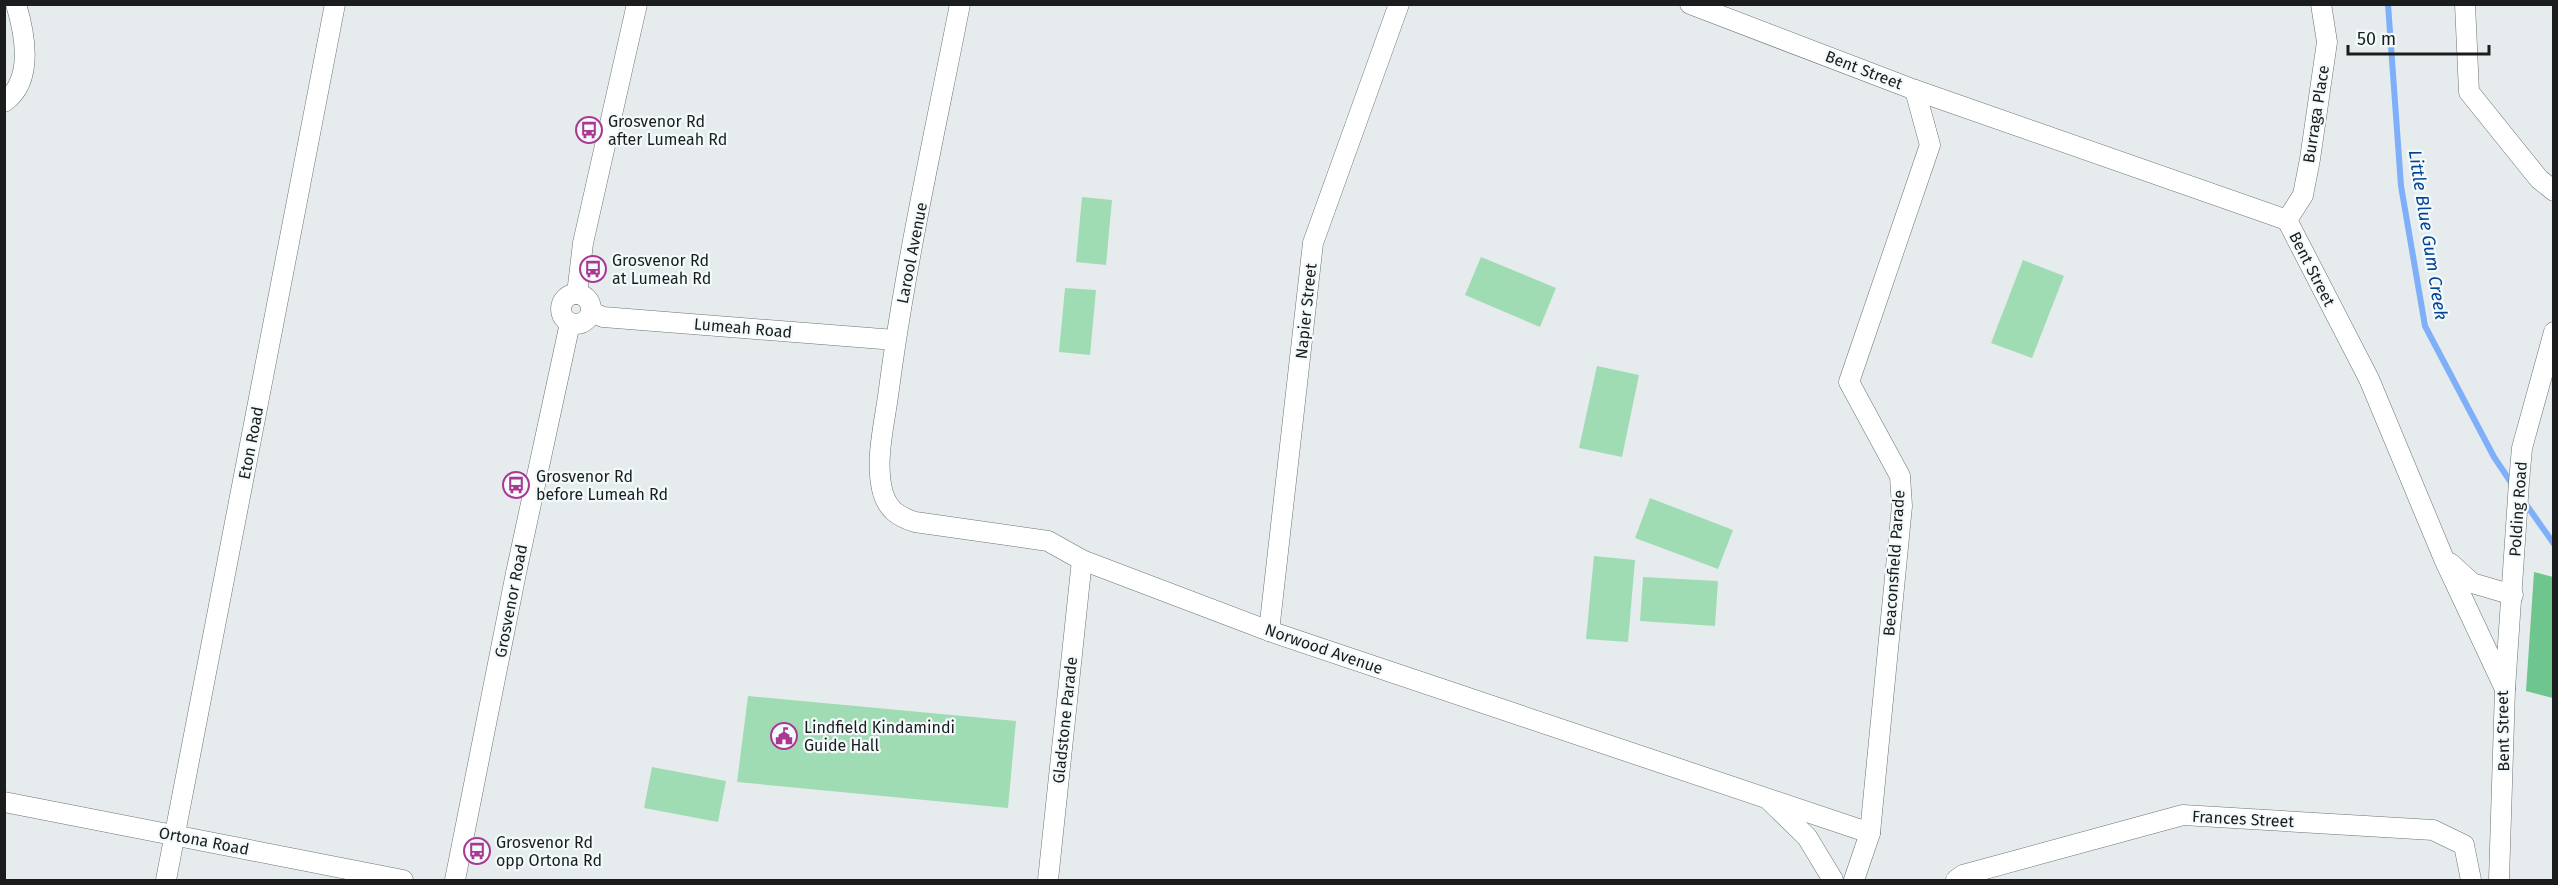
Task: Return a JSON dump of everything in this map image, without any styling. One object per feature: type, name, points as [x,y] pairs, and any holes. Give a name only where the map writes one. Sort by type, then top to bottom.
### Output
[{"type":"street","points":[[4,102],[20,81],[24,63],[24,39],[16,4]]},
{"type":"street","name":"Eton Road","points":[[166,880],[335,4]]},
{"type":"street","points":[[577,294],[583,243],[638,4]]},
{"type":"street","name":"Larool Avenue","points":[[887,502],[879,462],[896,340],[960,4]]},
{"type":"street","name":"Napier Street","points":[[1269,631],[1313,243],[1399,4]]},
{"type":"street","name":"Bent Street","points":[[1690,4],[1915,90],[2287,220],[2369,379],[2444,559],[2505,690],[2499,880]]},
{"type":"street","name":"Burraga Place","points":[[2287,220],[2303,195],[2310,159],[2327,42],[2321,4]]},
{"type":"street","points":[[2465,4],[2469,92],[2539,179],[2553,191]]},
{"type":"street","name":"Beaconsfield Parade","points":[[1854,880],[1870,833],[1902,506],[1900,476],[1849,382],[1930,145],[1915,90]]},
{"type":"street","points":[[577,294],[586,298],[591,312],[580,324],[570,323],[563,317],[561,308],[568,296],[577,294]]},
{"type":"street","name":"Lumeah Road","points":[[591,312],[603,317],[896,340]]},
{"type":"street","name":"Grosvenor Road","points":[[455,880],[516,573],[570,323]]},
{"type":"street","name":"Polding Road","points":[[2505,690],[2522,448],[2553,332]]},
{"type":"street","name":"Norwood Avenue","points":[[887,502],[901,518],[915,522],[1048,541],[1082,560],[1269,631],[1870,833]]},
{"type":"street","points":[[2444,559],[2472,583],[2513,595]]},
{"type":"street","name":"Gladstone Parade","points":[[1048,880],[1082,560]]},
{"type":"street","name":"Norwood Avenue","points":[[1767,798],[1807,837],[1833,880]]},
{"type":"street","name":"Ortona Road","points":[[4,802],[403,880]]},
{"type":"street","name":"Frances Street","points":[[1956,880],[1963,875],[2183,815],[2433,830],[2464,845],[2471,878]]},
{"type":"green space","points":[[1082,197],[1112,200],[1106,265],[1076,262]]},
{"type":"green space","points":[[1481,257],[1556,288],[1540,327],[1465,295]]},
{"type":"green space","points":[[2023,260],[2064,276],[2032,358],[1991,343]]},
{"type":"green space","points":[[1065,288],[1096,290],[1090,355],[1059,352]]},
{"type":"green space","points":[[1597,366],[1639,375],[1622,457],[1579,448]]},
{"type":"green space","points":[[1650,498],[1733,530],[1718,569],[1635,538]]},
{"type":"green space","points":[[1594,556],[1635,560],[1628,642],[1586,639]]},
{"type":"green space","points":[[2534,572],[2553,577],[2553,698],[2526,691]]},
{"type":"green space","points":[[1643,577],[1718,581],[1715,626],[1640,621]]},
{"type":"green space","points":[[748,696],[1016,721],[1008,808],[737,782]]},
{"type":"green space","points":[[652,767],[726,781],[718,822],[644,808]]},
{"type":"waterway","name":"Little Blue Gum Creek","points":[[2388,4],[2401,186],[2425,326],[2494,457],[2514,487]]},
{"type":"waterway","name":"Little Blue Gum Creek","points":[[2523,500],[2554,544]]},
{"type":"place","name":"Grosvenor Rd after Lumeah Rd","points":[[589,130]]},
{"type":"place","name":"Grosvenor Rd at Lumeah Rd","points":[[593,269]]},
{"type":"place","name":"Grosvenor Rd before Lumeah Rd","points":[[516,485]]},
{"type":"place","name":"Lindfield Kindamindi Guide Hall","points":[[784,736]]},
{"type":"place","name":"Grosvenor Rd opp Ortona Rd","points":[[477,851]]}]
